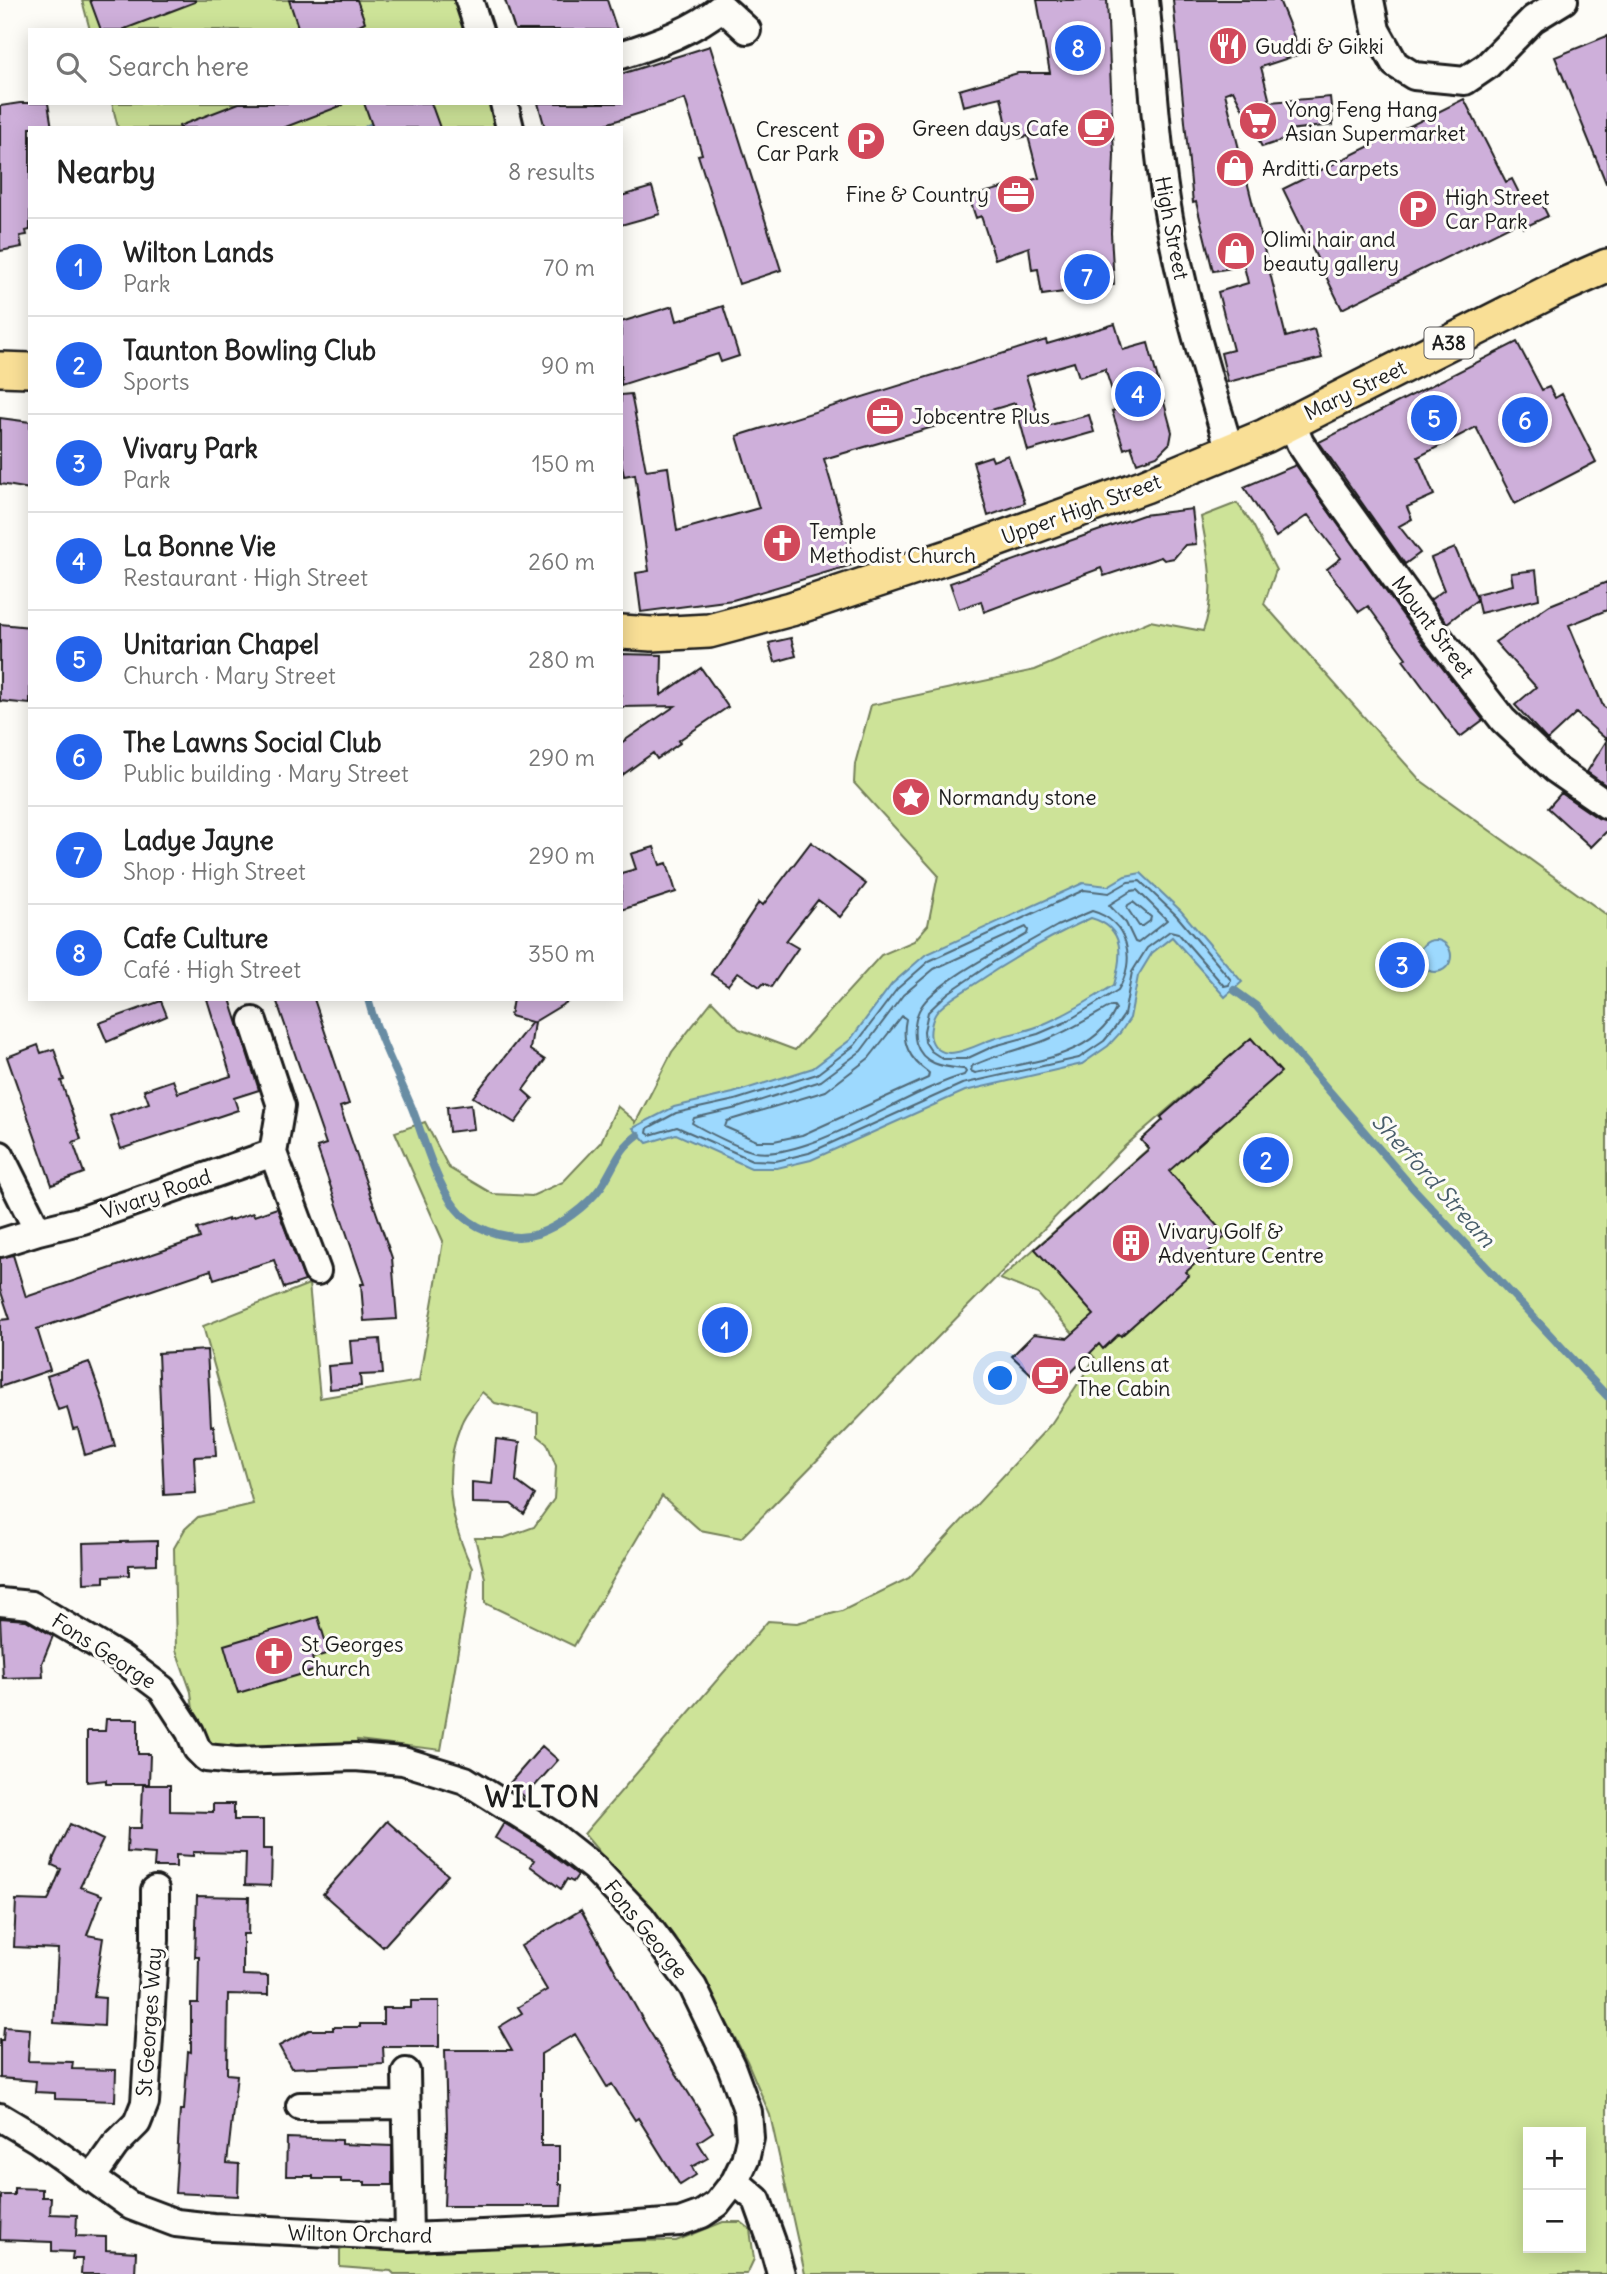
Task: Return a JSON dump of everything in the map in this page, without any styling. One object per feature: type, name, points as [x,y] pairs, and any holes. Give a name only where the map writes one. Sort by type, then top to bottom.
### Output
[{"type":"main road","name":"Mary Street","points":[[1291,421],[1557,288],[1607,266]]},
{"type":"main road","points":[[0,369],[28,370]]},
{"type":"main road","name":"Upper High Street","points":[[623,632],[652,634],[709,631],[791,609],[969,550],[1145,486],[1230,451],[1291,421]]},
{"type":"street","points":[[469,0],[478,28]]},
{"type":"street","name":"High Street","points":[[1145,0],[1159,157],[1175,252],[1230,451]]},
{"type":"street","points":[[1370,0],[1376,30],[1395,64],[1414,76],[1439,81],[1465,81],[1488,66],[1533,19],[1564,0]]},
{"type":"street","points":[[623,54],[708,19],[722,4],[747,30]]},
{"type":"street","points":[[504,105],[510,126]]},
{"type":"street","name":"Mount Street","points":[[1291,421],[1300,443],[1322,476],[1432,629],[1503,720],[1555,769],[1607,804]]},
{"type":"street","points":[[253,1021],[281,1106],[273,1153],[317,1271]]},
{"type":"street","name":"Vivary Road","points":[[0,1243],[127,1205],[273,1153]]},
{"type":"street","points":[[0,1154],[38,1231]]},
{"type":"street","name":"Fons George","points":[[0,1602],[31,1605],[122,1659],[162,1689],[190,1732],[197,1749],[206,1758],[236,1761],[355,1757],[402,1760],[466,1780],[551,1834],[594,1868],[641,1917],[693,1987],[731,2066],[748,2112],[750,2138],[745,2160],[735,2181]]},
{"type":"street","name":"St Georges Way","points":[[91,2179],[115,2145],[137,2123],[145,2103],[155,1940],[155,1890]]},
{"type":"street","points":[[406,2072],[409,2237]]},
{"type":"street","points":[[300,2106],[407,2105]]},
{"type":"street","name":"Wilton Orchard","points":[[0,2116],[37,2138],[131,2206],[176,2223],[264,2231],[409,2237],[680,2222],[702,2214],[717,2204],[735,2181]]},
{"type":"street","points":[[735,2181],[757,2200],[781,2274]]},
{"type":"green space","points":[[82,0],[456,0],[465,28],[89,28]]},
{"type":"green space","points":[[112,105],[490,105],[495,126],[118,126]]},
{"type":"green space","points":[[1237,503],[1253,525],[1276,570],[1264,604],[1420,780],[1607,915],[1607,2274],[805,2274],[770,2115],[747,2061],[700,1971],[584,1834],[768,1621],[797,1623],[842,1611],[909,1578],[1051,1424],[1095,1358],[1038,1294],[1000,1279],[1148,1149],[1141,1140],[1163,1121],[1161,1117],[1197,1084],[1125,1146],[741,1538],[700,1530],[662,1496],[574,1646],[485,1603],[485,1578],[475,1538],[504,1538],[534,1527],[554,1499],[556,1466],[547,1443],[538,1436],[538,1413],[495,1403],[482,1392],[463,1420],[451,1461],[454,1515],[464,1551],[472,1568],[441,1750],[357,1740],[357,1748],[221,1749],[207,1742],[194,1719],[191,1692],[176,1650],[174,1548],[185,1529],[198,1517],[253,1504],[203,1326],[309,1284],[320,1398],[419,1381],[443,1241],[395,1132],[425,1122],[449,1168],[493,1194],[532,1196],[563,1182],[601,1142],[617,1106],[635,1121],[635,1124],[672,1052],[712,1001],[739,1029],[795,1050],[881,955],[914,941],[928,925],[938,875],[854,783],[855,764],[871,705],[1035,670],[1150,621],[1203,631],[1210,603],[1208,559],[1201,517]]},
{"type":"green space","points":[[723,2222],[741,2222],[750,2229],[754,2259],[747,2274],[394,2274],[391,2271],[340,2267],[340,2250],[351,2245],[676,2241]]},
{"type":"water","points":[[1141,873],[1181,911],[1242,982],[1225,997],[1172,937],[1152,953],[1138,976],[1130,1018],[1120,1033],[1108,1046],[1082,1064],[965,1091],[811,1160],[777,1168],[751,1168],[676,1134],[647,1143],[633,1128],[674,1107],[733,1093],[813,1068],[850,1040],[892,984],[925,955],[1083,883],[1108,886],[1125,876]],"holes":[[[1091,918],[1102,923],[1116,936],[1119,944],[1119,964],[1114,985],[1068,1012],[1033,1028],[959,1052],[943,1052],[936,1047],[930,1036],[932,1022],[936,1013],[947,1002],[1060,933]]]},
{"type":"water","points":[[1435,940],[1447,944],[1451,956],[1447,968],[1435,972],[1423,968],[1419,956],[1423,944]]},
{"type":"building","points":[[90,0],[195,0],[127,28],[100,28]]},
{"type":"building","points":[[289,0],[357,0],[365,22],[353,28],[298,28]]},
{"type":"building","points":[[505,0],[607,0],[616,28],[514,28]]},
{"type":"building","points":[[1037,0],[1107,0],[1114,155],[1111,233],[1114,285],[1042,295],[1038,269],[1032,270],[1029,247],[995,259],[981,216],[976,218],[969,197],[1039,178],[1028,136],[1019,138],[1014,123],[1007,125],[1001,97],[963,106],[959,90],[1018,73],[1050,73]]},
{"type":"building","points":[[1173,0],[1279,0],[1301,54],[1261,67],[1270,102],[1330,97],[1333,125],[1288,130],[1289,138],[1262,147],[1233,90],[1225,93],[1286,337],[1314,329],[1322,358],[1228,382],[1221,353],[1233,350],[1218,292],[1248,283],[1244,266],[1213,271],[1196,202],[1193,203]]},
{"type":"building","points":[[1607,36],[1607,183],[1606,183],[1555,57]]},
{"type":"building","points":[[710,46],[781,270],[739,284],[698,155],[702,154],[685,99],[599,126],[544,126],[539,105],[623,105],[623,73]]},
{"type":"building","name":"High Street Car Park","points":[[1464,99],[1506,182],[1512,179],[1524,203],[1538,196],[1548,216],[1523,228],[1520,221],[1342,309],[1283,189]]},
{"type":"building","points":[[20,103],[48,105],[52,126],[28,126],[27,235],[20,236],[22,247],[0,251],[0,106]]},
{"type":"building","points":[[234,105],[343,105],[288,126],[179,126]]},
{"type":"building","points":[[365,105],[432,105],[439,126],[372,126]]},
{"type":"building","points":[[652,187],[660,214],[623,224],[623,195]]},
{"type":"building","points":[[673,306],[677,321],[723,306],[739,356],[721,362],[718,354],[623,384],[623,321]]},
{"type":"building","points":[[1115,324],[1123,350],[1148,343],[1172,432],[1170,443],[1157,456],[1137,463],[1131,446],[1124,449],[1112,411],[1118,409],[1105,369],[1079,377],[1074,362],[1026,376],[1042,427],[1089,415],[1094,432],[1028,451],[1015,403],[824,459],[855,564],[733,600],[641,612],[636,573],[649,571],[635,474],[624,476],[623,471],[623,395],[631,394],[646,470],[668,467],[677,531],[759,508],[737,436],[1046,340],[1047,344]]},
{"type":"building","points":[[1517,342],[1542,390],[1549,387],[1555,398],[1562,394],[1596,462],[1515,504],[1476,427],[1418,457],[1434,495],[1407,507],[1412,519],[1399,526],[1420,553],[1405,564],[1319,442]]},
{"type":"building","points":[[0,418],[28,422],[28,489],[0,484]]},
{"type":"building","points":[[1008,455],[1025,503],[988,516],[973,462],[991,456],[993,461]]},
{"type":"building","points":[[1296,465],[1419,638],[1483,720],[1460,737],[1403,660],[1406,658],[1368,606],[1359,612],[1327,569],[1341,558],[1308,515],[1276,537],[1244,487]]},
{"type":"building","points":[[1192,509],[1196,544],[1185,545],[1174,558],[1164,560],[1161,557],[1104,576],[1101,568],[984,612],[981,601],[959,609],[950,583],[1143,515]]},
{"type":"building","points":[[1455,548],[1477,599],[1476,594],[1513,585],[1511,573],[1536,570],[1539,599],[1480,613],[1477,600],[1447,623],[1430,600],[1444,590],[1431,558]]},
{"type":"building","points":[[1607,582],[1607,610],[1569,625],[1603,706],[1607,709],[1607,740],[1576,713],[1547,740],[1515,705],[1536,687],[1495,642],[1550,605]]},
{"type":"building","points":[[0,624],[28,627],[28,704],[0,701]]},
{"type":"building","points":[[791,638],[796,656],[775,662],[769,643]]},
{"type":"building","points":[[623,654],[662,655],[661,695],[701,668],[728,707],[678,741],[680,743],[657,759],[653,753],[623,775],[623,742],[675,706],[623,707]]},
{"type":"building","points":[[1607,740],[1607,786],[1587,772]]},
{"type":"building","points":[[1561,793],[1598,818],[1607,821],[1607,831],[1591,847],[1548,808]]},
{"type":"building","points":[[811,842],[866,884],[840,917],[818,900],[786,941],[798,948],[771,987],[764,983],[760,987],[738,972],[728,985],[711,974],[759,902],[763,905]]},
{"type":"building","points":[[654,847],[660,865],[667,863],[676,892],[623,909],[623,872],[636,869],[631,854]]},
{"type":"building","points":[[161,1001],[167,1016],[107,1042],[99,1023]]},
{"type":"building","points":[[208,1001],[231,1001],[259,1090],[234,1098],[238,1110],[121,1149],[110,1116],[149,1103],[144,1090],[173,1080],[178,1093],[231,1076]]},
{"type":"building","points":[[277,1001],[315,1001],[349,1104],[340,1107],[392,1258],[397,1319],[364,1321],[361,1284],[364,1284],[317,1147],[326,1144]]},
{"type":"building","points":[[513,1001],[569,1001],[534,1022],[530,1050],[545,1060],[523,1090],[533,1099],[515,1123],[473,1097],[532,1022],[510,1016]]},
{"type":"building","name":"Vivary Golf & Adventure Centre","points":[[1251,1038],[1281,1072],[1169,1171],[1226,1236],[1186,1272],[1189,1275],[1121,1336],[1119,1334],[1103,1349],[1099,1344],[1051,1393],[1012,1356],[1034,1334],[1068,1338],[1094,1315],[1035,1249],[1149,1149],[1141,1140],[1163,1120],[1161,1117]]},
{"type":"building","points":[[38,1045],[41,1053],[54,1049],[64,1080],[61,1081],[81,1139],[73,1142],[84,1173],[52,1185],[7,1057]]},
{"type":"building","points":[[471,1104],[474,1129],[449,1132],[447,1107]]},
{"type":"building","points":[[277,1208],[305,1281],[284,1288],[274,1260],[214,1279],[211,1270],[37,1329],[50,1370],[0,1387],[0,1320],[10,1319],[0,1289],[0,1258],[13,1255],[26,1297],[200,1238],[197,1229]]},
{"type":"building","points":[[380,1339],[383,1374],[360,1375],[361,1386],[330,1389],[328,1366],[352,1364],[350,1341]]},
{"type":"building","points":[[207,1350],[211,1426],[214,1425],[216,1456],[194,1457],[196,1493],[164,1495],[158,1353]]},
{"type":"building","points":[[89,1362],[115,1446],[85,1455],[78,1428],[73,1429],[67,1407],[58,1410],[47,1376]]},
{"type":"building","points":[[496,1439],[520,1442],[516,1481],[535,1495],[524,1514],[511,1504],[472,1503],[472,1482],[492,1484]]},
{"type":"building","points":[[157,1541],[157,1564],[129,1565],[129,1575],[104,1576],[104,1582],[84,1583],[83,1543]]},
{"type":"building","name":"St Georges Church","points":[[318,1617],[329,1653],[312,1658],[316,1670],[238,1693],[224,1645]]},
{"type":"building","points":[[0,1618],[26,1620],[53,1636],[42,1663],[43,1677],[3,1678]]},
{"type":"building","points":[[106,1719],[138,1719],[138,1754],[150,1754],[149,1784],[106,1784],[106,1780],[87,1782],[87,1731],[105,1731]]},
{"type":"building","points":[[542,1746],[558,1760],[525,1797],[509,1784]]},
{"type":"building","points":[[143,1785],[170,1785],[170,1811],[213,1812],[213,1804],[234,1804],[234,1820],[263,1820],[263,1849],[272,1849],[271,1886],[245,1885],[246,1853],[193,1852],[193,1856],[176,1855],[176,1867],[154,1867],[155,1854],[127,1852],[128,1828],[141,1828]]},
{"type":"building","points":[[387,1821],[448,1875],[383,1947],[323,1894]]},
{"type":"building","points":[[504,1823],[542,1847],[578,1875],[573,1882],[567,1879],[561,1889],[530,1866],[534,1860],[495,1838]]},
{"type":"building","points":[[70,1824],[103,1840],[80,1887],[102,1895],[87,1935],[103,1938],[94,1997],[105,1998],[104,2026],[54,2023],[58,1949],[14,1947],[16,1900],[48,1901],[61,1869],[52,1865],[54,1857]]},
{"type":"building","points":[[197,1896],[249,1897],[248,1934],[243,1934],[243,1975],[268,1976],[268,1995],[228,1994],[227,2074],[237,2075],[227,2163],[239,2164],[238,2196],[175,2193],[180,2110],[184,2110],[188,2051],[191,2052],[191,2003],[198,2003],[199,1957],[195,1957]]},
{"type":"building","points":[[581,1910],[647,2027],[713,2132],[698,2142],[708,2158],[692,2167],[696,2175],[680,2185],[638,2118],[635,2120],[612,2084],[607,2087],[575,2034],[541,2054],[541,2146],[559,2146],[561,2206],[444,2206],[447,2128],[445,2050],[512,2050],[499,2027],[522,2013],[518,2007],[547,1990],[521,1946]]},
{"type":"building","points":[[411,2001],[439,2001],[439,2047],[383,2047],[384,2064],[291,2068],[279,2046],[309,2030],[383,2024],[383,2008],[411,2008]]},
{"type":"building","points":[[4,2027],[30,2029],[28,2061],[73,2062],[72,2069],[116,2070],[115,2101],[55,2099],[55,2093],[35,2092],[36,2081],[0,2078],[0,2040],[3,2040]]},
{"type":"building","points":[[287,2138],[341,2140],[341,2144],[392,2146],[392,2185],[365,2185],[365,2182],[341,2182],[341,2179],[313,2179],[313,2176],[286,2176]]},
{"type":"building","points":[[14,2188],[42,2189],[42,2197],[51,2197],[50,2214],[77,2215],[76,2236],[106,2237],[106,2250],[136,2252],[135,2274],[81,2274],[82,2259],[72,2259],[73,2252],[52,2251],[52,2242],[0,2240],[1,2195],[14,2195]]},
{"type":"waterway","name":"Sherford Stream","points":[[1234,990],[1256,1006],[1412,1187],[1607,1396]]},
{"type":"waterway","points":[[369,1001],[382,1041],[445,1192],[462,1215],[487,1231],[507,1236],[528,1236],[564,1221],[595,1194],[621,1153],[638,1135]]},
{"type":"place","name":"Guddi & Gikki","points":[[1228,46]]},
{"type":"place","name":"Cafe Culture","points":[[1078,48]]},
{"type":"place","name":"Yong Feng Hang Asian Supermarket","points":[[1258,121]]},
{"type":"place","name":"Green days Cafe","points":[[1096,128]]},
{"type":"place","name":"Crescent Car Park","points":[[866,141]]},
{"type":"place","name":"Arditti Carpets","points":[[1235,168]]},
{"type":"place","name":"Fine & Country","points":[[1016,194]]},
{"type":"place","name":"High Street Car Park","points":[[1418,209]]},
{"type":"place","name":"Olimi hair and beauty gallery","points":[[1236,251]]},
{"type":"place","name":"Ladye Jayne","points":[[1087,277]]},
{"type":"place","name":"La Bonne Vie","points":[[1138,394]]},
{"type":"place","name":"Jobcentre Plus","points":[[885,416]]},
{"type":"place","name":"Unitarian Chapel","points":[[1434,418]]},
{"type":"place","name":"The Lawns Social Club","points":[[1525,420]]},
{"type":"place","name":"Temple Methodist Church","points":[[782,543]]},
{"type":"place","name":"Normandy stone","points":[[911,797]]},
{"type":"place","name":"Vivary Park","points":[[1402,965]]},
{"type":"place","name":"Taunton Bowling Club","points":[[1266,1160]]},
{"type":"place","name":"Vivary Golf & Adventure Centre","points":[[1131,1243]]},
{"type":"place","name":"Wilton Lands","points":[[725,1330]]},
{"type":"place","name":"Cullens at The Cabin","points":[[1050,1376]]},
{"type":"place","name":"St Georges Church","points":[[274,1656]]},
{"type":"district","name":"WILTON","points":[[543,1797]]}]
